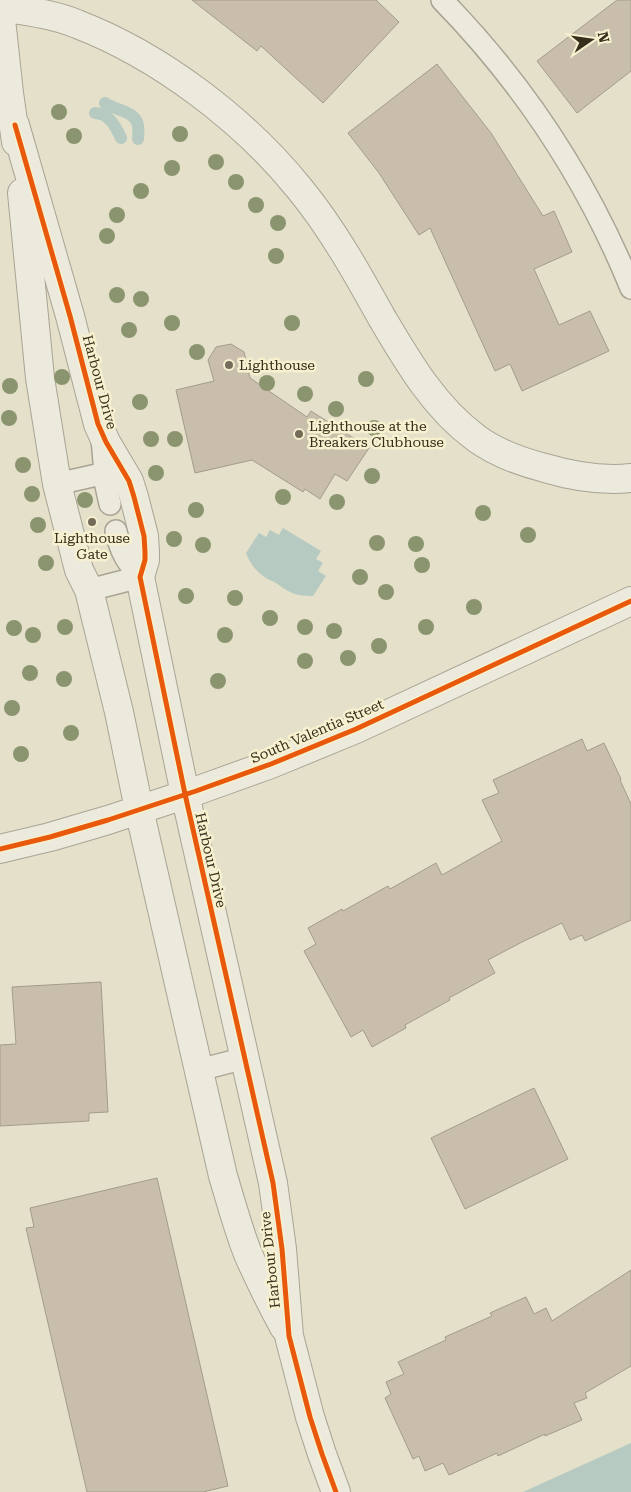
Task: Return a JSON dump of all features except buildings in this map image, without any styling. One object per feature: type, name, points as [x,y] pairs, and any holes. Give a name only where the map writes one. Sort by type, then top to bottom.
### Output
[{"type":"street","name":"Harbour Drive","points":[[0,9],[9,93],[15,125],[40,378],[58,484],[79,570],[89,590],[119,712],[139,809],[223,1176],[242,1237],[258,1277],[289,1336]]},
{"type":"street","points":[[0,9],[70,21],[119,43],[177,78],[248,132],[300,189],[325,224],[426,388],[442,408],[477,439],[528,464],[595,478],[631,478]]},
{"type":"street","name":"Harbour Drive","points":[[15,125],[70,316],[95,416],[113,471],[129,481],[144,536],[145,560],[140,577],[185,794],[268,1162],[278,1217],[289,1336],[313,1426],[336,1492]]},
{"type":"street","name":"South Valentia Street","points":[[0,849],[71,831],[271,764],[338,736],[631,601]]},
{"type":"lane","points":[[442,0],[490,53],[519,89],[556,142],[602,224],[631,288]]},
{"type":"lane","points":[[58,484],[113,471]]},
{"type":"lane","points":[[110,504],[106,486],[113,471]]},
{"type":"lane","points":[[89,590],[140,577],[129,564],[121,550],[116,531]]},
{"type":"lane","points":[[200,1070],[245,1058]]},
{"type":"shaded area","points":[[283,528],[321,551],[316,559],[323,563],[318,571],[326,576],[313,596],[293,593],[262,576],[251,564],[246,553],[259,533],[266,537],[270,530],[279,535]]},
{"type":"shaded area","points":[[631,1443],[631,1492],[523,1492]]},
{"type":"waterway","points":[[105,103],[134,117],[138,126],[138,139]]},
{"type":"waterway","points":[[95,113],[108,118],[121,138]]},
{"type":"cycle path","points":[[15,125],[70,316],[98,424],[106,442],[129,481],[144,536],[145,560],[140,577],[185,794],[273,1183],[282,1249],[289,1336],[310,1417],[336,1492]]},
{"type":"cycle path","points":[[0,849],[108,820],[271,764],[356,729],[631,601]]},
{"type":"place","name":"Lighthouse","points":[[229,365]]},
{"type":"place","name":"Lighthouse at the Breakers Clubhouse","points":[[299,434]]},
{"type":"place","name":"Lighthouse Gate","points":[[92,522]]}]
